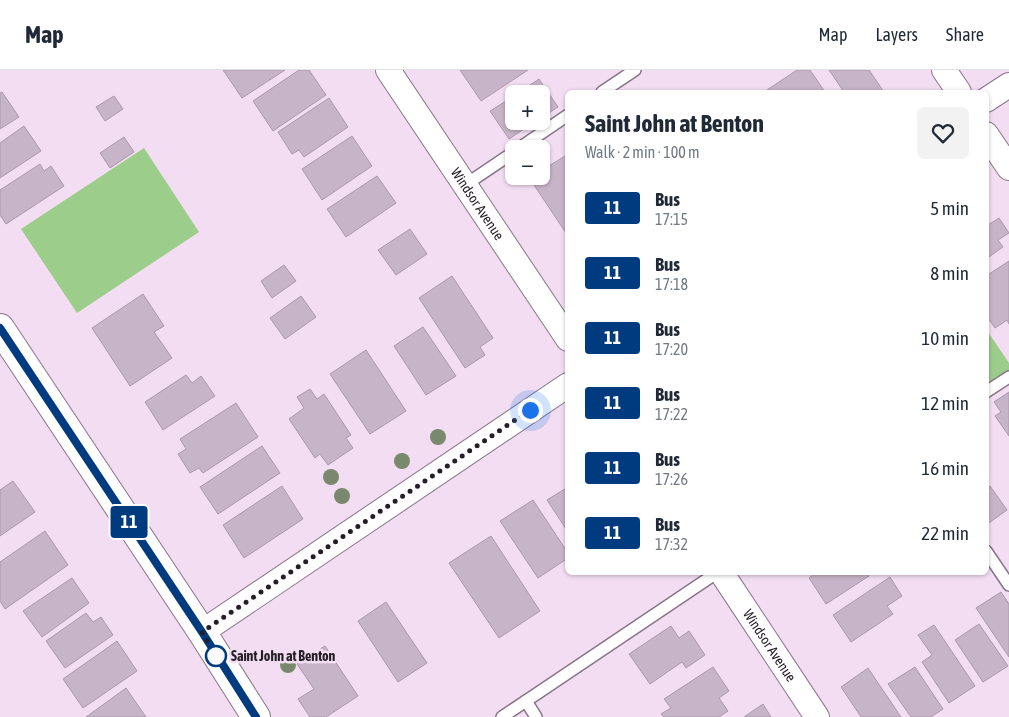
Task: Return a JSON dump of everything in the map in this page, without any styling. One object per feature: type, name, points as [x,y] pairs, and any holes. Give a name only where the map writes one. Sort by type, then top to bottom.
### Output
[{"type":"street","name":"Windsor Avenue","points":[[388,70],[565,335]]},
{"type":"street","points":[[944,70],[958,90]]},
{"type":"street","points":[[989,98],[1009,85]]},
{"type":"street","points":[[989,138],[1009,168]]},
{"type":"street","points":[[0,328],[202,632],[256,717]]},
{"type":"street","points":[[202,632],[565,387]]},
{"type":"street","name":"Windsor Avenue","points":[[721,575],[817,717]]},
{"type":"lane","points":[[605,90],[635,70]]},
{"type":"lane","points":[[532,140],[565,118]]},
{"type":"lane","points":[[464,185],[505,158]]},
{"type":"lane","points":[[989,390],[1009,377]]},
{"type":"lane","points":[[989,555],[1009,585]]},
{"type":"lane","points":[[502,717],[715,575]]},
{"type":"lane","points":[[526,701],[536,717]]},
{"type":"green space","points":[[144,148],[199,232],[77,313],[21,229]]},
{"type":"green space","points":[[989,333],[1009,363],[1009,370],[989,383]]},
{"type":"building","points":[[223,70],[285,70],[242,98]]},
{"type":"building","points":[[299,70],[309,70],[326,95],[273,131],[253,101]]},
{"type":"building","points":[[460,70],[528,70],[505,85],[481,101]]},
{"type":"building","points":[[797,70],[810,70],[824,90],[767,90]]},
{"type":"building","points":[[829,70],[869,70],[883,90],[843,90]]},
{"type":"building","points":[[539,79],[543,85],[530,85]]},
{"type":"building","points":[[2,92],[19,117],[0,129],[0,93]]},
{"type":"building","points":[[550,95],[558,107],[550,112]]},
{"type":"building","points":[[114,96],[123,109],[105,121],[96,107]]},
{"type":"building","points":[[329,98],[348,127],[304,157],[299,150],[292,154],[278,132]]},
{"type":"building","points":[[505,102],[505,130],[522,130],[509,139],[490,111]]},
{"type":"building","points":[[24,126],[41,151],[0,178],[0,143]]},
{"type":"building","points":[[352,136],[372,166],[322,200],[302,169]]},
{"type":"building","points":[[124,137],[134,152],[110,168],[100,153]]},
{"type":"building","points":[[565,156],[565,232],[534,185],[550,185],[550,165]]},
{"type":"building","points":[[40,164],[44,171],[51,166],[64,186],[6,224],[0,215],[0,190]]},
{"type":"building","points":[[377,176],[396,203],[346,237],[327,209]]},
{"type":"building","points":[[999,218],[1009,233],[998,240],[1003,247],[989,257],[989,224]]},
{"type":"building","points":[[410,229],[427,254],[396,275],[378,250]]},
{"type":"building","points":[[1009,261],[1009,324],[1007,320],[995,328],[989,319],[989,274]]},
{"type":"building","points":[[284,265],[296,281],[272,298],[261,281]]},
{"type":"building","points":[[452,276],[493,338],[480,347],[485,355],[465,368],[419,298]]},
{"type":"building","points":[[143,294],[164,326],[154,332],[172,358],[130,386],[92,328]]},
{"type":"building","points":[[301,296],[316,317],[285,339],[270,318]]},
{"type":"building","points":[[423,327],[456,376],[426,395],[394,346]]},
{"type":"building","points":[[366,350],[406,411],[370,434],[330,374]]},
{"type":"building","points":[[186,375],[192,383],[201,376],[215,396],[163,430],[145,402]]},
{"type":"building","points":[[310,389],[317,399],[324,394],[351,435],[346,438],[353,448],[328,465],[320,454],[315,458],[289,419],[304,408],[297,397]]},
{"type":"building","points":[[1009,392],[1009,436],[995,416],[1001,412],[994,402]]},
{"type":"building","points":[[236,403],[258,437],[203,473],[199,468],[190,473],[178,454],[186,449],[180,439]]},
{"type":"building","points":[[262,446],[280,473],[218,514],[200,487]]},
{"type":"building","points":[[13,481],[35,512],[0,536],[0,490]]},
{"type":"building","points":[[282,486],[303,519],[244,558],[223,525]]},
{"type":"building","points":[[989,487],[1007,510],[989,523]]},
{"type":"building","points":[[565,489],[565,527],[547,500]]},
{"type":"building","points":[[533,500],[565,548],[565,560],[538,578],[500,521]]},
{"type":"building","points":[[45,531],[68,565],[5,609],[0,601],[0,562]]},
{"type":"building","points":[[491,536],[540,611],[499,638],[449,563]]},
{"type":"building","points":[[813,575],[869,576],[826,604],[809,578]]},
{"type":"building","points":[[890,577],[902,596],[887,606],[893,614],[851,642],[833,615]]},
{"type":"building","points":[[72,578],[89,603],[42,637],[23,611]]},
{"type":"building","points":[[1001,592],[1009,604],[1009,657],[976,608]]},
{"type":"building","points":[[386,602],[427,663],[398,682],[358,621]]},
{"type":"building","points":[[86,613],[93,622],[101,617],[113,635],[65,668],[46,641]]},
{"type":"building","points":[[979,624],[1008,666],[983,682],[955,640]]},
{"type":"building","points":[[934,625],[975,686],[949,703],[922,662],[932,655],[918,635]]},
{"type":"building","points":[[671,626],[679,638],[689,631],[705,655],[686,668],[682,662],[650,684],[629,654]]},
{"type":"building","points":[[117,641],[137,671],[83,708],[63,679]]},
{"type":"building","points":[[325,646],[358,696],[326,717],[310,717],[298,699],[314,689],[297,664]]},
{"type":"building","points":[[713,667],[729,691],[719,698],[728,711],[719,717],[664,717],[661,714],[671,708],[664,699]]},
{"type":"building","points":[[915,667],[943,709],[931,717],[911,717],[888,684]]},
{"type":"building","points":[[868,668],[901,717],[861,717],[841,687]]},
{"type":"building","points":[[126,688],[146,717],[86,717]]},
{"type":"building","points":[[763,704],[771,717],[744,717]]},
{"type":"bus line","name":"11","points":[[0,328],[202,632],[256,717]]},
{"type":"place","name":"Saint John at Benton","points":[[216,656]]},
{"type":"route","points":[[216,656],[202,632],[530,410]]}]
